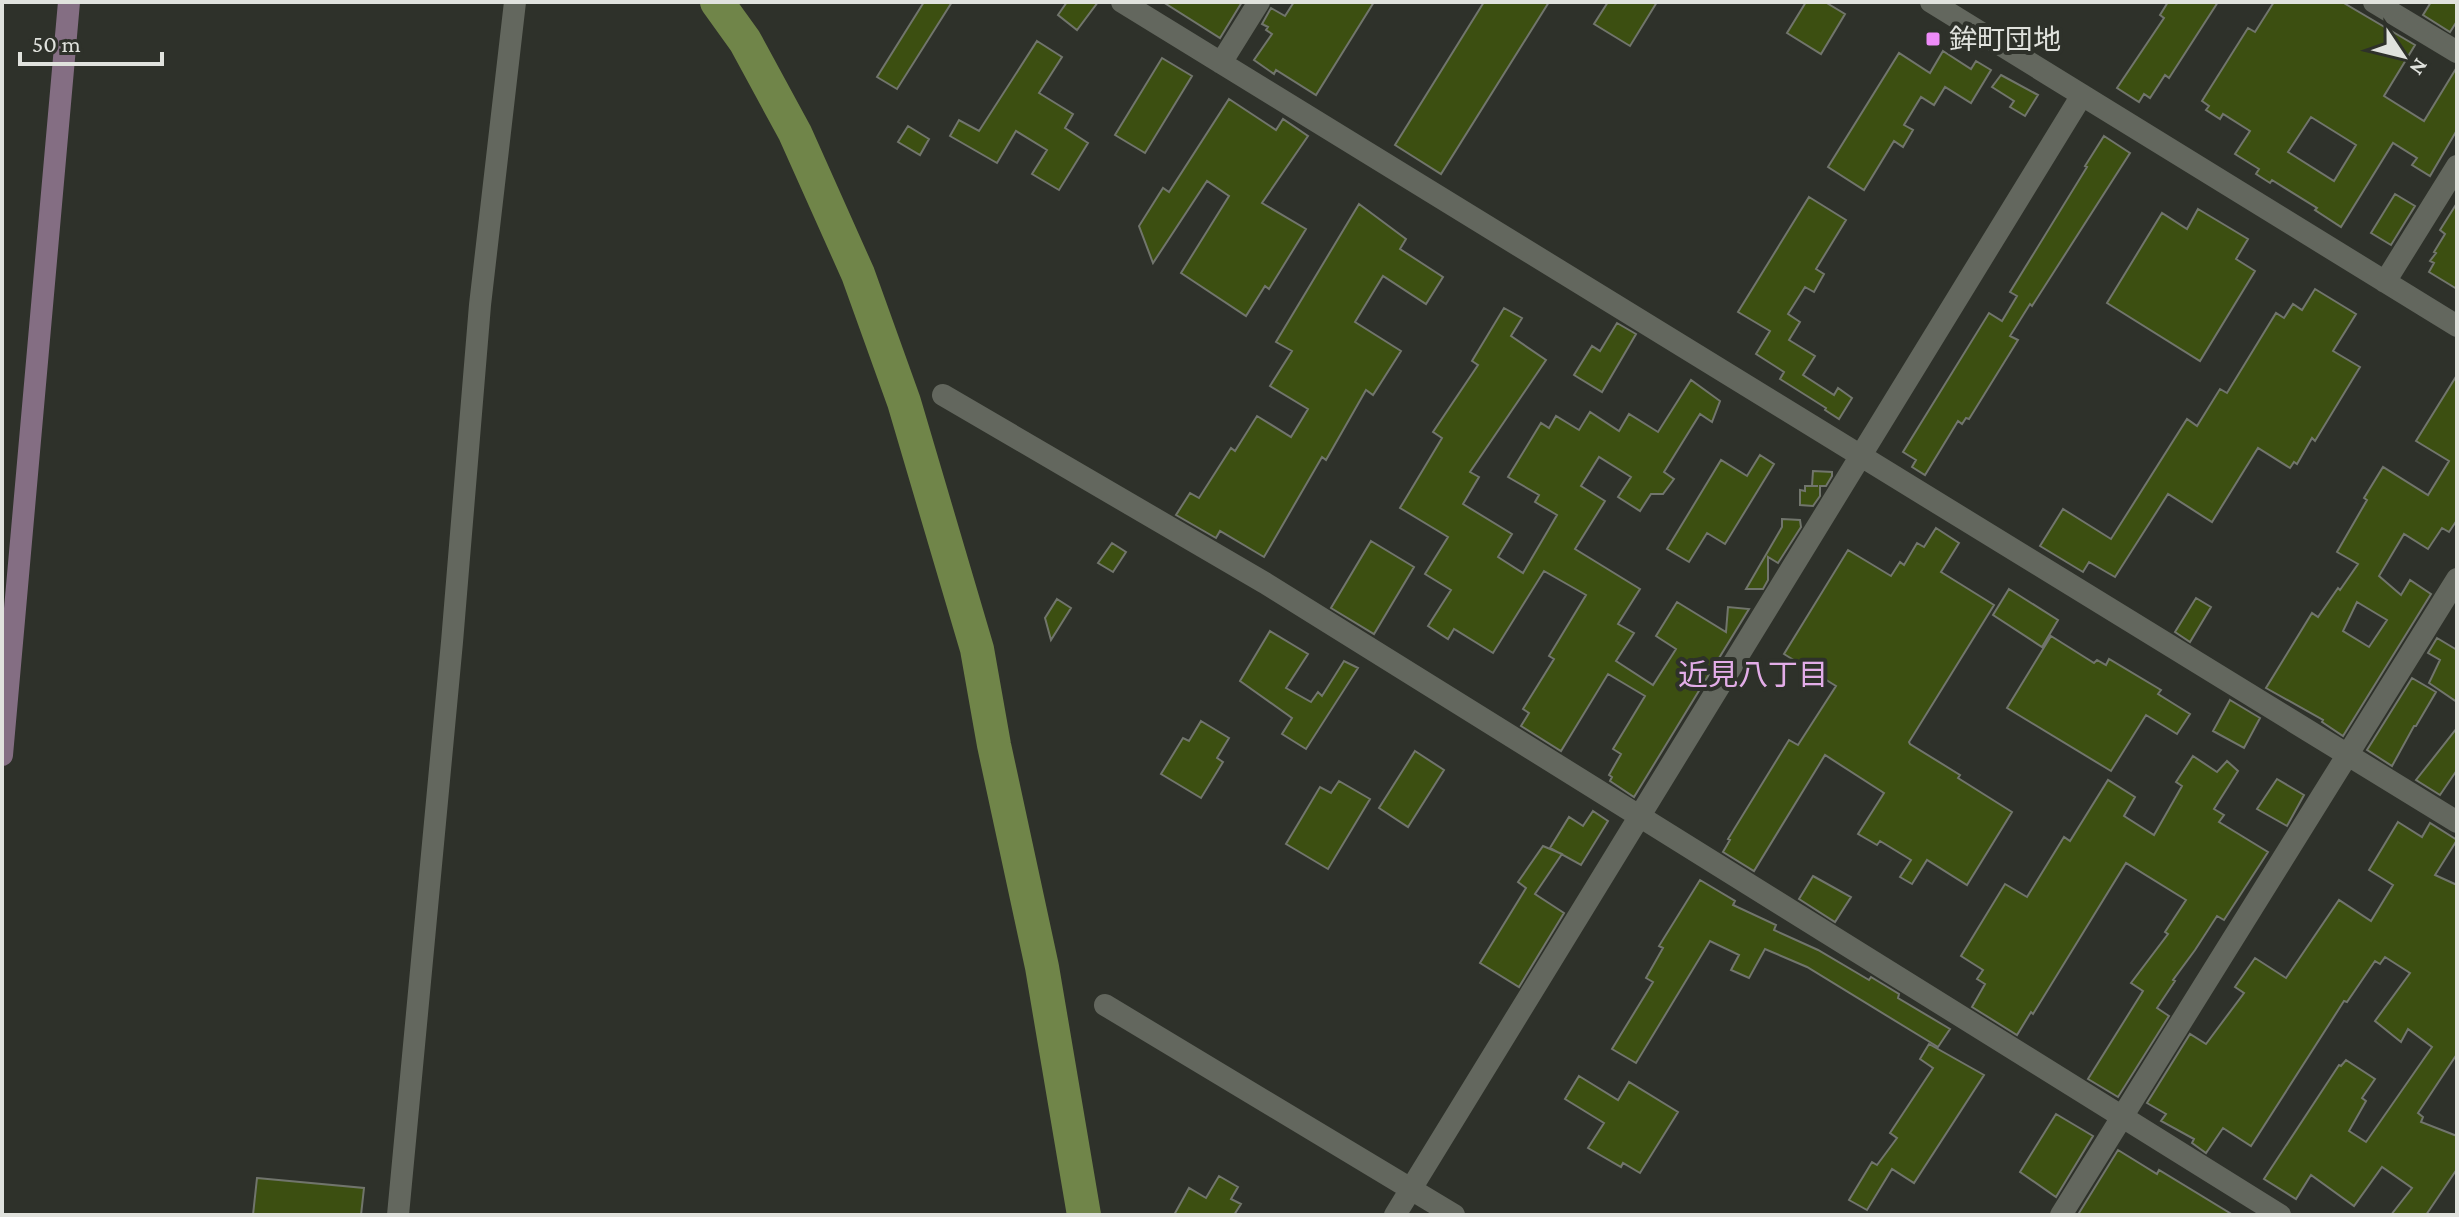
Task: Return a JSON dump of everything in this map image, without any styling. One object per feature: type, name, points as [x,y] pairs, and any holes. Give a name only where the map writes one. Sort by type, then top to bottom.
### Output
[{"type":"main road","points":[[2,755],[69,2]]},
{"type":"street","points":[[398,1215],[480,305],[515,2]]},
{"type":"street","points":[[1122,2],[1147,8],[1221,63],[2457,822]]},
{"type":"street","points":[[1221,63],[1259,2]]},
{"type":"street","points":[[1931,2],[2457,326]]},
{"type":"street","points":[[2374,2],[2457,52]]},
{"type":"street","points":[[1395,1215],[2082,95]]},
{"type":"street","points":[[2385,282],[2457,166]]},
{"type":"street","points":[[943,395],[1265,583],[2280,1215]]},
{"type":"street","points":[[2061,1215],[2457,579]]},
{"type":"street","points":[[1105,1005],[1454,1215]]},
{"type":"building","points":[[924,2],[952,2],[897,89],[877,77]]},
{"type":"building","points":[[1067,2],[1098,2],[1077,30],[1058,15]]},
{"type":"building","points":[[1163,2],[1242,2],[1220,38]]},
{"type":"building","points":[[1294,2],[1374,2],[1316,95],[1254,60],[1272,34],[1262,24],[1271,8],[1285,16]]},
{"type":"building","points":[[1484,2],[1549,2],[1441,174],[1395,145]]},
{"type":"building","points":[[1608,2],[1657,2],[1630,46],[1594,24]]},
{"type":"building","points":[[1806,2],[1825,2],[1845,14],[1821,54],[1787,33]]},
{"type":"building","points":[[2168,2],[2218,2],[2169,78],[2165,75],[2150,98],[2144,94],[2139,102],[2117,88],[2164,18],[2160,15]]},
{"type":"building","points":[[2274,2],[2342,2],[2415,45],[2384,96],[2424,121],[2457,67],[2457,130],[2430,176],[2412,165],[2417,158],[2393,143],[2341,227],[2315,210],[2317,208],[2272,180],[2270,183],[2256,174],[2259,169],[2235,154],[2250,131],[2223,114],[2220,119],[2206,110],[2209,106],[2202,101],[2248,28],[2255,32]],"holes":[[[2311,117],[2356,145],[2334,181],[2288,152]]]},
{"type":"building","points":[[2431,2],[2457,2],[2457,21],[2450,32],[2423,15]]},
{"type":"building","points":[[1037,41],[1062,57],[1039,93],[1073,114],[1065,128],[1088,143],[1059,190],[1032,174],[1047,150],[1016,131],[997,163],[950,136],[959,120],[979,131]]},
{"type":"building","points":[[1943,51],[1971,69],[1976,61],[1991,70],[1971,103],[1945,87],[1934,105],[1921,97],[1904,125],[1913,130],[1903,147],[1894,141],[1864,190],[1828,167],[1899,53],[1930,73]]},
{"type":"building","points":[[1162,58],[1192,76],[1145,153],[1115,135]]},
{"type":"building","points":[[2001,75],[2038,95],[2025,116],[2010,107],[2014,101],[1992,87]]},
{"type":"building","points":[[1229,99],[1276,130],[1283,119],[1308,136],[1262,203],[1306,229],[1269,289],[1265,286],[1246,316],[1181,273],[1229,196],[1207,181],[1153,263],[1139,226],[1163,188],[1169,192]]},
{"type":"building","points":[[908,126],[929,139],[920,155],[898,142]]},
{"type":"building","points":[[2104,136],[2130,153],[2010,336],[2018,340],[1969,419],[1966,418],[1962,424],[1958,421],[1925,475],[1912,467],[1916,460],[1903,452],[1989,313],[2002,321],[2017,296],[2010,292]]},
{"type":"building","points":[[2395,194],[2415,206],[2391,245],[2371,233]]},
{"type":"building","points":[[1809,197],[1846,220],[1816,269],[1824,274],[1814,292],[1805,287],[1788,314],[1800,322],[1789,340],[1815,356],[1803,375],[1834,395],[1838,388],[1852,398],[1839,419],[1780,379],[1784,372],[1756,354],[1770,331],[1738,312]]},
{"type":"building","points":[[2457,203],[2457,289],[2429,272],[2434,263],[2430,261],[2445,234],[2440,230]]},
{"type":"building","points":[[1359,204],[1406,239],[1400,249],[1443,277],[1426,304],[1383,276],[1355,322],[1401,351],[1373,395],[1366,390],[1326,460],[1322,457],[1264,557],[1220,531],[1216,538],[1176,515],[1190,493],[1199,498],[1231,448],[1235,451],[1257,416],[1291,437],[1308,409],[1270,386],[1292,351],[1276,342]]},
{"type":"building","points":[[2198,209],[2248,239],[2236,259],[2255,271],[2200,361],[2107,303],[2162,213],[2187,229]]},
{"type":"building","points":[[2315,289],[2356,314],[2333,351],[2360,367],[2315,441],[2312,438],[2297,464],[2294,462],[2290,468],[2258,448],[2212,522],[2168,494],[2115,577],[2089,562],[2083,572],[2040,546],[2063,509],[2111,539],[2187,419],[2197,426],[2220,389],[2227,393],[2276,313],[2284,318],[2293,304],[2302,310]]},
{"type":"building","points":[[1504,308],[1522,318],[1511,336],[1546,360],[1470,472],[1479,477],[1463,504],[1512,534],[1498,557],[1523,573],[1557,515],[1535,502],[1539,495],[1508,477],[1541,423],[1549,428],[1556,416],[1579,430],[1590,412],[1619,431],[1629,414],[1658,432],[1691,380],[1720,401],[1712,422],[1700,414],[1664,472],[1674,479],[1663,494],[1651,494],[1640,511],[1618,497],[1631,477],[1599,457],[1581,486],[1605,501],[1575,549],[1640,589],[1618,624],[1634,633],[1616,661],[1653,685],[1676,649],[1656,636],[1677,602],[1726,632],[1728,607],[1749,609],[1634,797],[1610,781],[1612,777],[1609,775],[1621,754],[1613,749],[1645,696],[1608,674],[1561,751],[1521,726],[1529,713],[1523,709],[1554,659],[1549,656],[1586,595],[1544,571],[1493,653],[1454,629],[1448,639],[1428,626],[1451,590],[1425,574],[1448,537],[1400,508],[1442,438],[1433,432],[1478,365],[1472,361]]},
{"type":"building","points":[[1617,323],[1636,334],[1602,392],[1574,375],[1592,346],[1600,351]]},
{"type":"building","points":[[2457,375],[2457,520],[2449,532],[2442,528],[2428,549],[2404,534],[2379,576],[2401,595],[2410,580],[2431,594],[2343,736],[2323,720],[2266,688],[2312,613],[2318,617],[2358,564],[2337,552],[2383,467],[2428,495],[2449,461],[2416,441]],"holes":[[[2357,602],[2387,620],[2369,647],[2343,631]]]},
{"type":"building","points":[[1760,455],[1774,464],[1725,544],[1707,533],[1689,562],[1667,549],[1721,460],[1747,476]]},
{"type":"building","points":[[1813,471],[1832,472],[1826,486],[1820,486],[1820,496],[1813,506],[1800,505],[1800,490],[1805,491],[1805,486],[1812,486]]},
{"type":"building","points":[[1782,519],[1800,520],[1801,527],[1778,563],[1768,557],[1768,580],[1763,589],[1746,589],[1782,527]]},
{"type":"building","points":[[1936,528],[1959,543],[1941,572],[1994,605],[1909,742],[2012,812],[1967,885],[1927,860],[1912,884],[1900,877],[1911,860],[1880,841],[1877,845],[1858,834],[1884,793],[1825,755],[1754,871],[1723,852],[1728,839],[1789,740],[1798,745],[1836,686],[1784,654],[1848,550],[1891,576],[1900,562],[1904,565],[1917,543],[1924,547]]},
{"type":"building","points":[[1371,541],[1414,567],[1374,634],[1331,608]]},
{"type":"building","points":[[1112,543],[1126,552],[1113,572],[1098,563]]},
{"type":"building","points":[[2009,589],[2058,620],[2042,647],[1993,615]]},
{"type":"building","points":[[2196,598],[2211,607],[2190,642],[2175,632]]},
{"type":"building","points":[[1057,599],[1071,608],[1051,640],[1045,618]]},
{"type":"building","points":[[1270,631],[1308,654],[1286,688],[1311,702],[1318,692],[1322,696],[1344,661],[1358,668],[1306,749],[1282,734],[1292,718],[1240,681]]},
{"type":"building","points":[[2051,636],[2094,663],[2097,660],[2106,665],[2109,659],[2161,690],[2158,694],[2190,714],[2177,734],[2146,715],[2111,771],[2007,708]]},
{"type":"building","points":[[2437,638],[2457,650],[2457,702],[2429,683],[2440,660],[2428,653]]},
{"type":"building","points":[[2412,678],[2436,692],[2392,766],[2367,750]]},
{"type":"building","points":[[2230,700],[2260,718],[2244,748],[2213,731]]},
{"type":"building","points":[[1201,721],[1229,738],[1217,758],[1223,762],[1201,798],[1161,774],[1183,738],[1189,741]]},
{"type":"building","points":[[2457,728],[2457,770],[2440,795],[2416,780]]},
{"type":"building","points":[[1415,751],[1444,770],[1408,827],[1379,808]]},
{"type":"building","points":[[2193,756],[2217,772],[2227,761],[2238,771],[2214,809],[2224,815],[2219,822],[2268,852],[2224,920],[2217,916],[2173,980],[2157,1008],[2169,1016],[2118,1097],[2088,1079],[2143,991],[2131,983],[2168,934],[2165,932],[2186,900],[2126,863],[2017,1035],[1972,1007],[1985,984],[1977,979],[1983,970],[1961,956],[2005,884],[2027,897],[2064,837],[2070,841],[2108,780],[2135,797],[2124,816],[2154,835],[2182,786],[2176,782]]},
{"type":"building","points":[[2277,779],[2304,795],[2287,826],[2257,809]]},
{"type":"building","points":[[1339,781],[1370,799],[1328,869],[1286,844],[1320,787],[1331,793]]},
{"type":"building","points":[[1593,811],[1608,821],[1581,865],[1550,848],[1569,817],[1583,826]]},
{"type":"building","points":[[2398,822],[2422,837],[2430,823],[2457,840],[2435,875],[2457,885],[2457,1054],[2418,1113],[2423,1117],[2421,1122],[2457,1136],[2457,1169],[2426,1215],[2391,1215],[2412,1188],[2382,1167],[2354,1206],[2311,1175],[2296,1199],[2264,1179],[2339,1065],[2346,1060],[2375,1079],[2362,1098],[2366,1101],[2349,1131],[2366,1142],[2432,1047],[2408,1029],[2401,1042],[2375,1021],[2410,973],[2385,957],[2380,964],[2375,961],[2347,1002],[2344,1001],[2251,1146],[2223,1128],[2206,1153],[2192,1143],[2194,1139],[2161,1121],[2166,1114],[2147,1103],[2190,1034],[2206,1044],[2244,993],[2235,987],[2255,958],[2286,978],[2339,900],[2371,921],[2393,885],[2369,870]]},
{"type":"building","points":[[1543,846],[1562,854],[1535,894],[1564,913],[1519,987],[1480,963],[1526,888],[1518,882]]},
{"type":"building","points":[[1813,876],[1851,897],[1835,922],[1799,899]]},
{"type":"building","points":[[1700,880],[1735,901],[1733,905],[1776,925],[1774,930],[1818,950],[1869,980],[1871,977],[1899,994],[1898,998],[1950,1029],[1938,1047],[1807,967],[1765,949],[1749,978],[1731,970],[1739,955],[1710,941],[1636,1063],[1612,1049],[1653,982],[1646,978],[1663,948],[1659,946]]},
{"type":"building","points":[[1929,1044],[1984,1075],[1914,1183],[1892,1169],[1867,1210],[1849,1200],[1872,1162],[1877,1165],[1897,1138],[1890,1133],[1933,1068],[1920,1059]]},
{"type":"building","points":[[1579,1076],[1618,1100],[1629,1082],[1678,1112],[1640,1173],[1623,1163],[1621,1167],[1588,1148],[1604,1123],[1565,1099]]},
{"type":"building","points":[[2056,1114],[2093,1136],[2056,1197],[2020,1172]]},
{"type":"building","points":[[2118,1150],[2157,1174],[2159,1170],[2233,1215],[2082,1215],[2079,1213]]},
{"type":"building","points":[[1219,1176],[1238,1187],[1231,1199],[1241,1204],[1234,1215],[1174,1215],[1189,1188],[1206,1198]]},
{"type":"building","points":[[257,1178],[364,1188],[361,1215],[253,1215]]},
{"type":"waterway","points":[[717,2],[745,41],[795,133],[858,274],[904,402],[977,649],[994,745],[1042,967],[1084,1215]]},
{"type":"place","name":"鉾町団地","points":[[1933,39]]},
{"type":"district","name":"近見八丁目","points":[[1753,675]]}]
